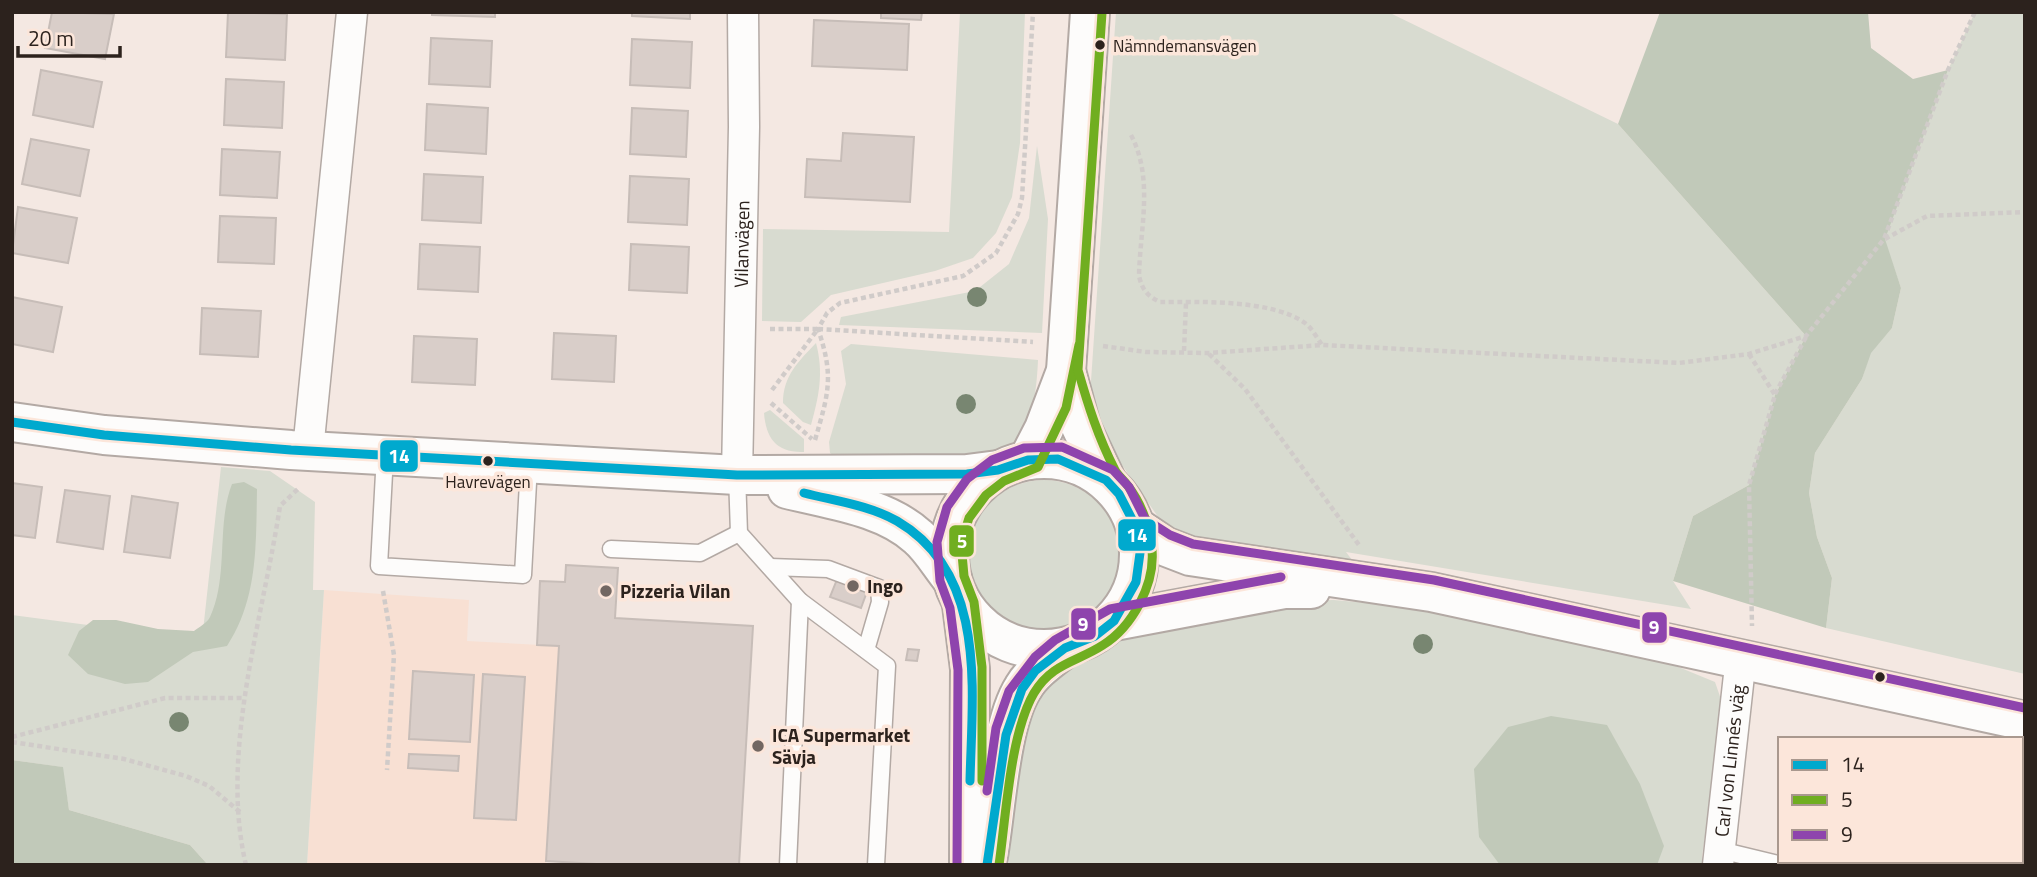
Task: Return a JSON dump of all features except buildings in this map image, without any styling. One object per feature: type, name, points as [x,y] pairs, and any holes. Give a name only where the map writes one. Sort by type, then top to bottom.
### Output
[{"type":"street","points":[[309,466],[352,12]]},
{"type":"street","name":"Vilanvägen","points":[[737,475],[744,127],[743,12]]},
{"type":"street","points":[[969,865],[970,668],[949,542],[958,512],[977,486],[1013,465],[1044,429],[1090,12]]},
{"type":"street","points":[[987,865],[1006,735],[1022,689],[1035,671],[1065,648],[1095,636],[1114,621],[1136,582],[1140,554],[1136,527],[1119,494],[1106,480],[1081,427],[1054,357]]},
{"type":"street","points":[[12,422],[309,466],[385,455],[737,475],[967,474],[1058,459],[1106,480]]},
{"type":"street","points":[[737,475],[882,514],[920,538],[987,631],[1019,647],[1065,648]]},
{"type":"street","points":[[1136,527],[1164,546],[1190,555],[1740,643],[2025,721]]},
{"type":"street","points":[[1114,621],[1284,589],[1431,592]]},
{"type":"street","name":"Carl von Linnés väg","points":[[1719,858],[1740,643]]},
{"type":"lane","points":[[385,455],[379,566],[523,575],[529,464]]},
{"type":"lane","points":[[737,475],[739,533],[800,601],[887,666],[876,865]]},
{"type":"lane","points":[[611,549],[700,553],[739,533]]},
{"type":"lane","points":[[770,567],[828,569],[879,588],[880,602],[866,650]]},
{"type":"lane","points":[[788,865],[800,601]]},
{"type":"lane","points":[[1719,858],[1782,865]]},
{"type":"path","points":[[815,442],[767,400],[779,378],[818,329],[827,313],[840,303],[962,276],[996,253],[1018,214],[1023,198],[1033,12]]},
{"type":"path","points":[[1740,643],[1753,632],[1749,485],[1775,395],[1806,336],[1885,239],[1948,70],[1975,12]]},
{"type":"path","points":[[1131,135],[1141,154],[1145,180],[1139,257],[1142,288],[1160,302],[1253,306],[1283,313],[1306,324],[1323,345]]},
{"type":"path","points":[[1885,239],[1927,216],[2025,212]]},
{"type":"path","points":[[1184,351],[1186,303]]},
{"type":"path","points":[[738,328],[818,329],[1054,357]]},
{"type":"path","points":[[1102,346],[1146,352],[1208,353],[1323,345],[1679,363],[1749,354],[1806,336]]},
{"type":"path","points":[[1208,353],[1245,389],[1360,547]]},
{"type":"path","points":[[1749,354],[1775,395]]},
{"type":"path","points":[[246,865],[240,838],[245,698],[280,506],[309,466]]},
{"type":"path","points":[[379,566],[394,655],[387,770]]},
{"type":"path","points":[[12,740],[165,698],[245,698]]},
{"type":"path","points":[[12,740],[124,759],[193,778],[209,786],[240,812]]},
{"type":"shaded area","points":[[960,12],[1025,12],[1020,143],[1012,197],[996,233],[973,258],[935,271],[831,295],[801,322],[762,321],[763,229],[949,232]]},
{"type":"shaded area","points":[[1116,12],[1388,12],[1618,124],[1806,336],[1775,395],[1749,485],[1693,516],[1673,581],[1691,609],[1346,552],[1352,560],[1203,543],[1170,534],[1115,455],[1106,453],[1090,396]]},
{"type":"shaded area","points":[[1975,12],[2025,12],[2025,674],[1826,628],[1832,578],[1817,537],[1809,493],[1815,453],[1862,379],[1870,353],[1892,328],[1901,288],[1884,239],[1948,70]]},
{"type":"shaded area","points":[[1037,146],[1048,219],[1042,333],[839,325],[841,317],[975,291],[1009,264],[1029,218]]},
{"type":"shaded area","points":[[816,343],[820,384],[811,425],[803,422],[783,403],[789,377]]},
{"type":"shaded area","points":[[851,344],[1038,360],[1033,403],[1026,425],[1015,442],[981,456],[931,460],[839,459],[830,453],[829,442],[846,384],[841,351]]},
{"type":"shaded area","points":[[770,410],[804,439],[804,452],[786,450],[774,442],[765,422],[764,413]]},
{"type":"shaded area","points":[[221,467],[270,471],[315,502],[313,590],[324,590],[307,865],[208,865],[190,845],[69,810],[62,767],[12,760],[12,615],[202,640]]},
{"type":"shaded area","points":[[1044,480],[1073,486],[1098,502],[1114,527],[1120,556],[1114,585],[1098,610],[1073,626],[1044,632],[1015,626],[990,610],[974,585],[968,556],[974,527],[990,502],[1015,486]]},
{"type":"shaded area","points":[[324,590],[469,600],[467,641],[559,646],[546,865],[307,865]]},
{"type":"shaded area","points":[[1334,600],[1411,607],[1676,666],[1715,682],[1724,708],[1702,856],[1704,865],[1004,865],[1023,713],[1054,670],[1098,648],[1180,617],[1266,601]]},
{"type":"green space","points":[[1660,12],[1868,12],[1871,48],[1913,79],[1948,70],[1885,239],[1901,288],[1892,328],[1871,353],[1862,379],[1815,453],[1809,493],[1817,537],[1832,578],[1826,628],[1673,581],[1693,516],[1749,485],[1775,395],[1806,336],[1618,124]]},
{"type":"green space","points":[[244,482],[257,489],[253,571],[245,609],[227,646],[193,652],[148,682],[125,684],[88,674],[68,655],[79,631],[93,620],[116,620],[158,629],[194,631],[209,619],[219,585],[227,500],[232,484]]},
{"type":"green space","points":[[1551,716],[1607,725],[1640,784],[1664,846],[1657,865],[1500,865],[1479,837],[1474,769],[1508,727]]},
{"type":"green space","points":[[12,760],[63,767],[69,810],[190,845],[208,865],[12,865]]},
{"type":"transit line","name":"5","points":[[999,865],[1014,753],[1019,730],[1034,693],[1057,669],[1114,637],[1140,604],[1152,563],[1151,542],[1144,516],[1133,493],[1116,472],[1109,458],[1078,370],[1102,13]]},
{"type":"transit line","name":"5","points":[[982,781],[982,667],[974,602],[964,576],[961,543],[969,518],[986,495],[1004,481],[1038,467],[1066,408],[1079,345]]},
{"type":"transit line","name":"14","points":[[12,422],[104,435],[291,450],[737,475],[967,474],[998,470],[1028,460],[1058,459],[1106,480],[1119,494],[1136,527],[1140,553],[1136,582],[1114,621],[1095,636],[1065,648],[1035,671],[1022,689],[1006,735],[987,865]]},
{"type":"transit line","name":"9","points":[[957,865],[958,670],[950,608],[940,581],[937,542],[947,507],[967,479],[992,460],[1024,448],[1062,447],[1113,470],[1129,487],[1145,519],[1170,535],[1193,544],[1434,580],[2025,708]]},
{"type":"transit line","name":"14","points":[[804,493],[863,507],[897,521],[926,544],[947,571],[961,603],[972,673],[970,781]]},
{"type":"transit line","name":"9","points":[[987,791],[996,728],[1009,691],[1035,657],[1055,640],[1110,609],[1281,577]]},
{"type":"place","name":"Nämndemansvägen","points":[[1100,45]]},
{"type":"place","name":"Havrevägen","points":[[488,461]]},
{"type":"place","name":"Ingo","points":[[853,586]]},
{"type":"place","name":"Pizzeria Vilan","points":[[606,591]]},
{"type":"place","name":"ICA Supermarket Sävja","points":[[758,746]]}]
